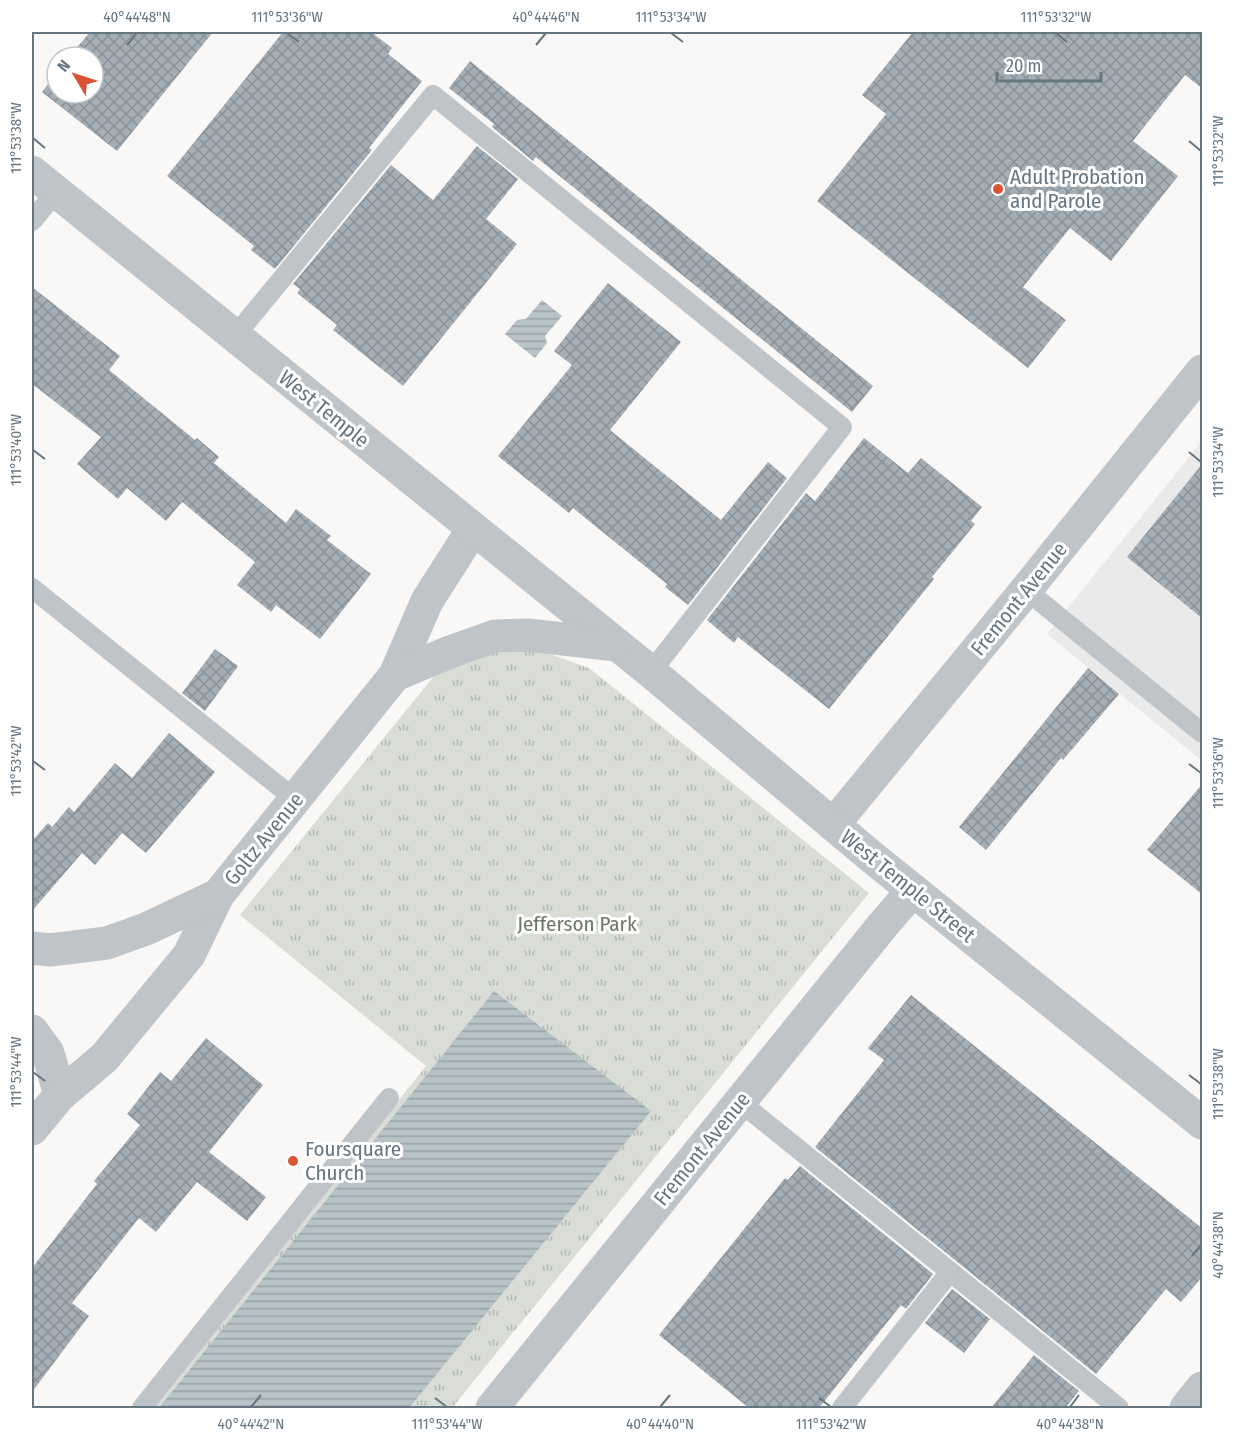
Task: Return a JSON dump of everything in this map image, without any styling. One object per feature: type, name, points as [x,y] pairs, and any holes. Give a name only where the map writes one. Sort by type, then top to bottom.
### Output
[{"type":"street","name":"West Temple","points":[[44,182],[616,645]]},
{"type":"street","name":"Fremont Avenue","points":[[833,825],[1203,371]]},
{"type":"street","name":"Goltz Avenue","points":[[32,1130],[60,1095],[104,1058],[189,955],[218,895],[395,675],[427,601],[473,530]]},
{"type":"street","points":[[395,675],[495,636],[528,635],[616,645]]},
{"type":"street","name":"West Temple Street","points":[[616,645],[913,891],[1203,1123]]},
{"type":"street","name":"Fremont Avenue","points":[[492,1408],[882,925],[913,891]]},
{"type":"street","points":[[32,948],[50,950],[107,943],[146,929],[218,895]]},
{"type":"street","points":[[32,1031],[48,1053],[60,1095]]},
{"type":"street","points":[[1185,1408],[1203,1388]]},
{"type":"lane","points":[[234,337],[433,95],[842,427],[651,672]]},
{"type":"lane","points":[[32,221],[44,182]]},
{"type":"lane","points":[[32,588],[296,800]]},
{"type":"lane","points":[[1026,590],[1203,733]]},
{"type":"lane","points":[[142,1408],[389,1098]]},
{"type":"lane","points":[[740,1102],[1119,1408]]},
{"type":"lane","points":[[842,1408],[950,1272]]},
{"type":"shaded area","points":[[542,300],[562,316],[545,336],[547,343],[535,358],[505,334],[517,320],[526,319]]},
{"type":"shaded area","points":[[1202,441],[1202,761],[1047,634]]},
{"type":"shaded area","points":[[494,991],[651,1111],[409,1408],[159,1408]]},
{"type":"green space","name":"Jefferson Park","points":[[508,649],[547,653],[589,668],[869,893],[452,1408],[155,1408],[426,1066],[240,915],[434,676],[467,662]]},
{"type":"building","points":[[90,32],[213,32],[117,151],[59,105],[105,105],[105,45],[79,45]]},
{"type":"building","points":[[283,32],[371,32],[392,48],[388,54],[422,81],[369,148],[372,150],[275,269],[251,250],[254,246],[167,176]]},
{"type":"building","name":"Adult Probation and Parole","points":[[913,32],[1203,32],[1203,89],[1185,75],[1133,141],[1178,176],[1111,261],[1070,228],[1023,287],[1066,320],[1028,368],[817,201],[886,114],[862,95]]},
{"type":"building","points":[[470,61],[873,386],[852,412],[536,157],[533,161],[492,127],[494,124],[449,88]]},
{"type":"building","points":[[477,146],[518,179],[486,219],[517,244],[403,386],[333,330],[337,325],[297,293],[300,289],[293,284],[391,165],[433,200]]},
{"type":"building","points":[[608,283],[681,342],[610,430],[721,520],[768,462],[787,478],[688,605],[665,587],[667,584],[573,508],[569,513],[498,456],[572,365],[554,351]]},
{"type":"building","points":[[32,287],[120,356],[109,370],[219,457],[214,463],[286,523],[296,509],[331,536],[327,540],[371,574],[320,639],[276,605],[271,612],[237,585],[255,562],[182,502],[166,521],[127,488],[118,499],[77,464],[101,437],[32,384]]},
{"type":"building","points":[[864,438],[908,473],[921,458],[982,507],[971,521],[975,524],[932,577],[934,579],[829,709],[738,637],[734,643],[707,620],[806,493],[815,501]]},
{"type":"building","points":[[1203,463],[1203,619],[1127,557]]},
{"type":"building","points":[[215,649],[238,666],[205,711],[182,693]]},
{"type":"building","points":[[1088,668],[1119,694],[1063,760],[1061,758],[986,850],[959,827]]},
{"type":"building","points":[[169,733],[215,772],[146,853],[122,833],[95,865],[82,853],[32,911],[32,841],[48,823],[52,827],[69,807],[74,812],[115,763],[132,778]]},
{"type":"building","points":[[1203,783],[1203,895],[1147,850]]},
{"type":"building","points":[[911,995],[1203,1229],[1203,1276],[1181,1302],[1166,1289],[1096,1374],[815,1147],[884,1060],[868,1048]]},
{"type":"building","points":[[206,1038],[263,1085],[209,1152],[266,1197],[247,1221],[197,1182],[156,1232],[139,1218],[72,1303],[89,1316],[32,1392],[32,1268],[97,1184],[94,1181],[140,1125],[127,1114],[160,1072],[171,1081]]},
{"type":"building","points":[[800,1166],[933,1274],[906,1309],[901,1305],[819,1408],[749,1408],[659,1335],[785,1178],[788,1180]]},
{"type":"building","points":[[952,1289],[990,1319],[964,1353],[925,1323]]},
{"type":"building","points":[[1034,1355],[1079,1391],[1065,1408],[991,1408]]},
{"type":"place","name":"Adult Probation and Parole","points":[[998,189]]},
{"type":"place","name":"Foursquare Church","points":[[293,1161]]}]
